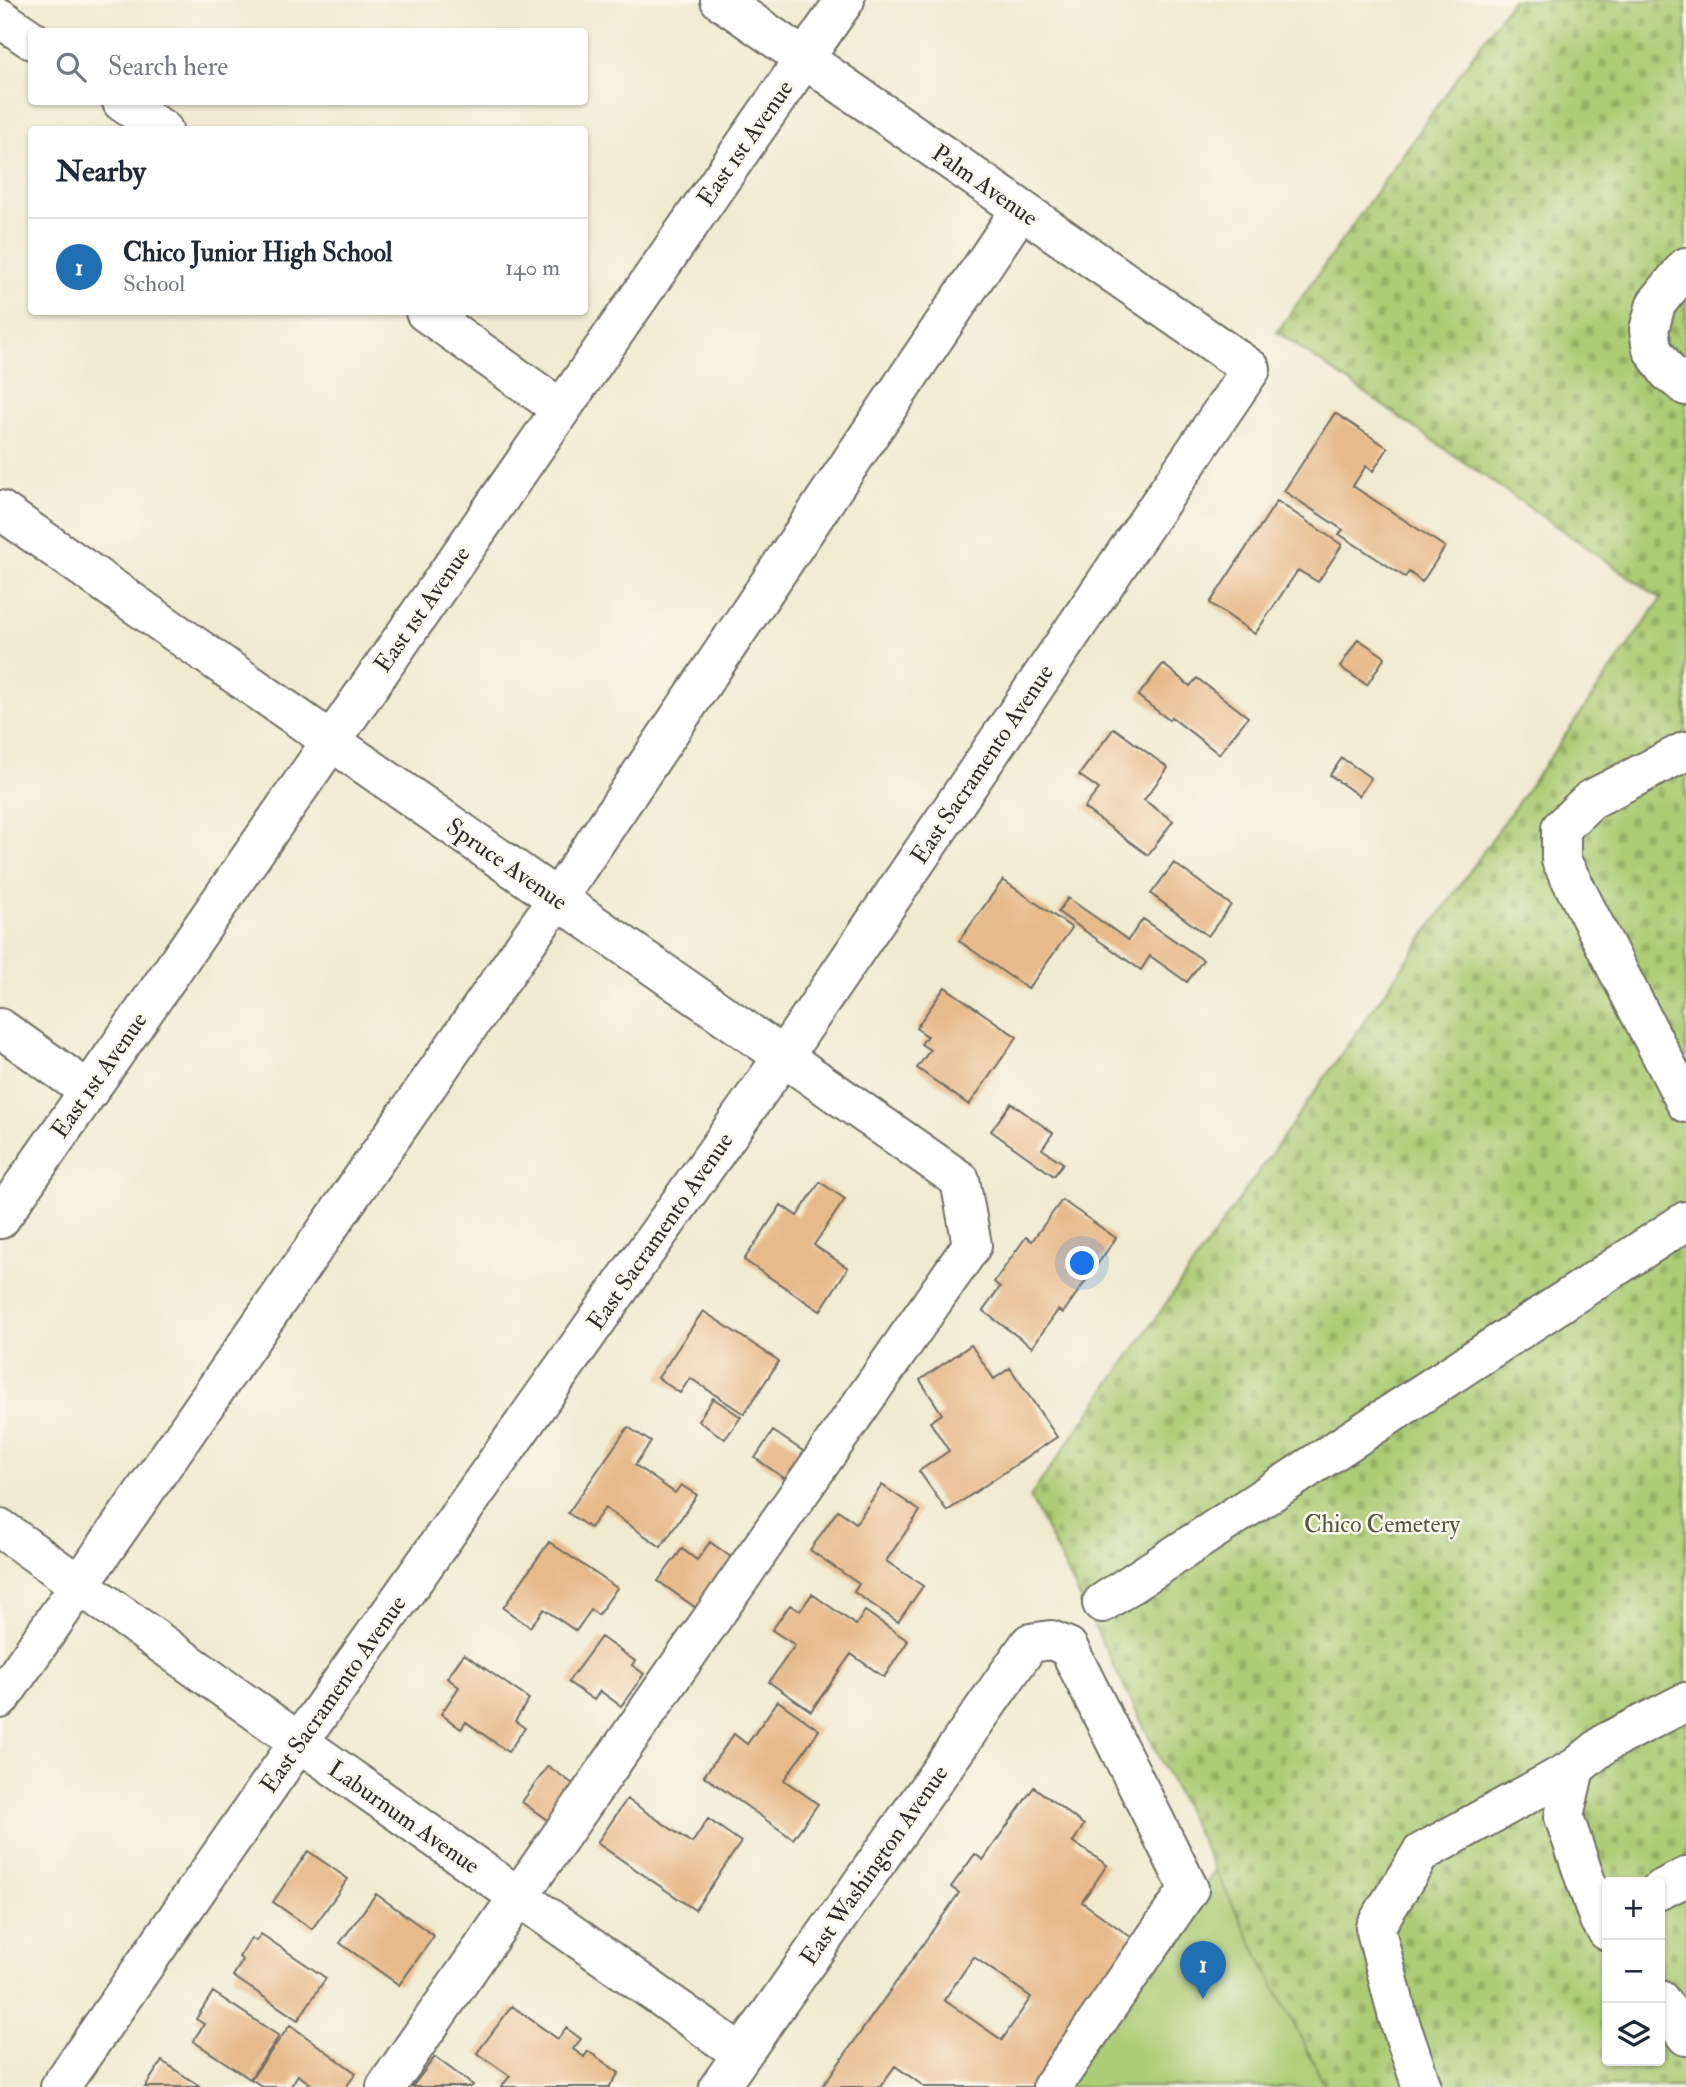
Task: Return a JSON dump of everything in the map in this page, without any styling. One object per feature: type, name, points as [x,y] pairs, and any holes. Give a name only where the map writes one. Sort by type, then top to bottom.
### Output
[{"type":"street","name":"Palm Avenue","points":[[720,0],[1251,369]]},
{"type":"street","name":"East 1st Avenue","points":[[0,1219],[845,0]]},
{"type":"street","points":[[0,18],[28,37]]},
{"type":"street","points":[[126,105],[157,126]]},
{"type":"street","points":[[0,1699],[557,899],[1021,209]]},
{"type":"street","points":[[1686,267],[1656,304],[1648,330],[1652,349],[1668,372],[1686,386]]},
{"type":"street","points":[[429,315],[561,409]]},
{"type":"street","name":"East Sacramento Avenue","points":[[60,2087],[299,1742],[783,1057],[1251,369]]},
{"type":"street","name":"Spruce Avenue","points":[[0,510],[960,1181],[972,1245],[518,1897]]},
{"type":"street","points":[[1686,751],[1590,800],[1561,828],[1562,860],[1686,1103]]},
{"type":"street","points":[[0,1028],[89,1091]]},
{"type":"street","points":[[1102,1603],[1686,1221]]},
{"type":"street","name":"Laburnum Avenue","points":[[0,1528],[742,2054]]},
{"type":"street","name":"East Washington Avenue","points":[[719,2087],[1030,1643],[1051,1640],[1068,1647],[1189,1889],[1052,2087]]},
{"type":"street","points":[[1422,2087],[1398,2017],[1375,1927],[1420,1853],[1575,1768],[1607,1742],[1686,1702]]},
{"type":"street","points":[[1575,1768],[1564,1817],[1602,1917]]},
{"type":"street","points":[[1665,1888],[1686,1877]]},
{"type":"street","points":[[386,2087],[518,1897]]},
{"type":"street","points":[[1662,2003],[1686,2036]]},
{"type":"green space","name":"Chico Cemetery","points":[[1512,0],[1686,0],[1686,2087],[1326,2087],[1030,1497],[1661,599],[1277,332]]},
{"type":"green space","points":[[1215,1870],[1326,2087],[1064,2087]]},
{"type":"building","points":[[1335,413],[1388,448],[1373,471],[1366,466],[1353,486],[1445,547],[1422,582],[1409,572],[1405,577],[1339,534],[1343,530],[1284,491]]},
{"type":"building","points":[[1277,501],[1342,545],[1318,582],[1298,570],[1255,634],[1210,603]]},
{"type":"building","points":[[1358,639],[1385,657],[1367,685],[1340,667]]},
{"type":"building","points":[[1163,664],[1190,686],[1197,678],[1248,717],[1219,754],[1171,717],[1169,720],[1138,696]]},
{"type":"building","points":[[1114,728],[1168,768],[1144,800],[1173,821],[1148,855],[1084,808],[1099,789],[1079,775]]},
{"type":"building","points":[[1342,758],[1371,778],[1359,796],[1330,775]]},
{"type":"building","points":[[1174,863],[1231,905],[1208,936],[1151,894]]},
{"type":"building","points":[[1003,880],[1072,928],[1028,989],[959,941]]},
{"type":"building","points":[[1068,898],[1128,940],[1143,919],[1203,960],[1187,982],[1150,956],[1141,970],[1058,912]]},
{"type":"building","points":[[945,987],[1017,1037],[969,1105],[917,1068],[930,1050],[921,1044],[927,1036],[916,1028]]},
{"type":"building","points":[[1011,1103],[1053,1133],[1042,1149],[1063,1163],[1054,1176],[991,1131]]},
{"type":"building","points":[[820,1182],[845,1199],[814,1245],[848,1268],[820,1311],[744,1260],[781,1205],[797,1216]]},
{"type":"building","points":[[1062,1200],[1116,1238],[1063,1313],[1058,1310],[1032,1347],[983,1311],[1000,1287],[994,1282],[1026,1237],[1032,1241]]},
{"type":"building","points":[[703,1311],[779,1361],[744,1414],[690,1378],[680,1393],[658,1378]]},
{"type":"building","points":[[971,1345],[994,1379],[1010,1368],[1057,1437],[947,1511],[919,1471],[949,1451],[930,1422],[942,1414],[920,1380]]},
{"type":"building","points":[[713,1398],[741,1417],[725,1439],[698,1421]]},
{"type":"building","points":[[628,1427],[651,1442],[635,1465],[675,1493],[681,1485],[697,1495],[661,1547],[605,1508],[590,1528],[568,1513]]},
{"type":"building","points":[[773,1431],[806,1453],[787,1480],[755,1458]]},
{"type":"building","points":[[882,1485],[920,1511],[886,1561],[923,1586],[898,1622],[854,1592],[859,1584],[810,1550],[838,1510],[856,1523]]},
{"type":"building","points":[[549,1542],[617,1588],[598,1615],[591,1610],[576,1631],[544,1609],[530,1627],[503,1608]]},
{"type":"building","points":[[710,1542],[735,1560],[699,1610],[658,1581],[682,1549],[697,1560]]},
{"type":"building","points":[[812,1594],[856,1625],[865,1611],[908,1641],[884,1677],[851,1654],[811,1711],[769,1682],[795,1645],[772,1630],[790,1605],[800,1611]]},
{"type":"building","points":[[601,1637],[635,1661],[632,1665],[644,1674],[621,1706],[600,1691],[594,1700],[568,1682]]},
{"type":"building","points":[[464,1654],[529,1699],[515,1721],[525,1728],[508,1752],[466,1722],[461,1729],[441,1714],[459,1687],[447,1678]]},
{"type":"building","points":[[778,1701],[819,1730],[784,1780],[818,1804],[793,1839],[704,1776],[734,1734],[747,1744]]},
{"type":"building","points":[[548,1766],[576,1786],[550,1822],[522,1802]]},
{"type":"building","points":[[1034,1787],[1084,1825],[1073,1842],[1107,1865],[1082,1902],[1135,1940],[1031,2087],[925,2087],[895,2066],[880,2087],[822,2087],[959,1893],[951,1887],[975,1854],[983,1860]],"holes":[[[974,1957],[1031,1997],[1002,2040],[944,2000]]]},
{"type":"building","points":[[627,1799],[692,1843],[708,1819],[741,1842],[695,1910],[597,1843]]},
{"type":"building","points":[[308,1851],[348,1879],[312,1929],[273,1902]]},
{"type":"building","points":[[376,1894],[434,1936],[399,1985],[340,1943]]},
{"type":"building","points":[[261,1934],[326,1978],[298,2020],[233,1976],[243,1960],[239,1957],[251,1938],[256,1941]]},
{"type":"building","points":[[213,1992],[279,2036],[250,2079],[193,2041],[204,2024],[196,2019]]},
{"type":"building","points":[[512,2006],[558,2039],[566,2028],[581,2039],[573,2049],[584,2057],[588,2051],[619,2073],[609,2087],[501,2087],[510,2076],[477,2053]]},
{"type":"building","points":[[290,2025],[356,2073],[346,2087],[315,2087],[298,2075],[290,2087],[263,2087],[251,2079]]},
{"type":"building","points":[[435,2057],[473,2085],[412,2087]]},
{"type":"building","points":[[162,2061],[201,2087],[145,2087]]},
{"type":"place","name":"Chico Junior High School","points":[[1203,1999]]}]
